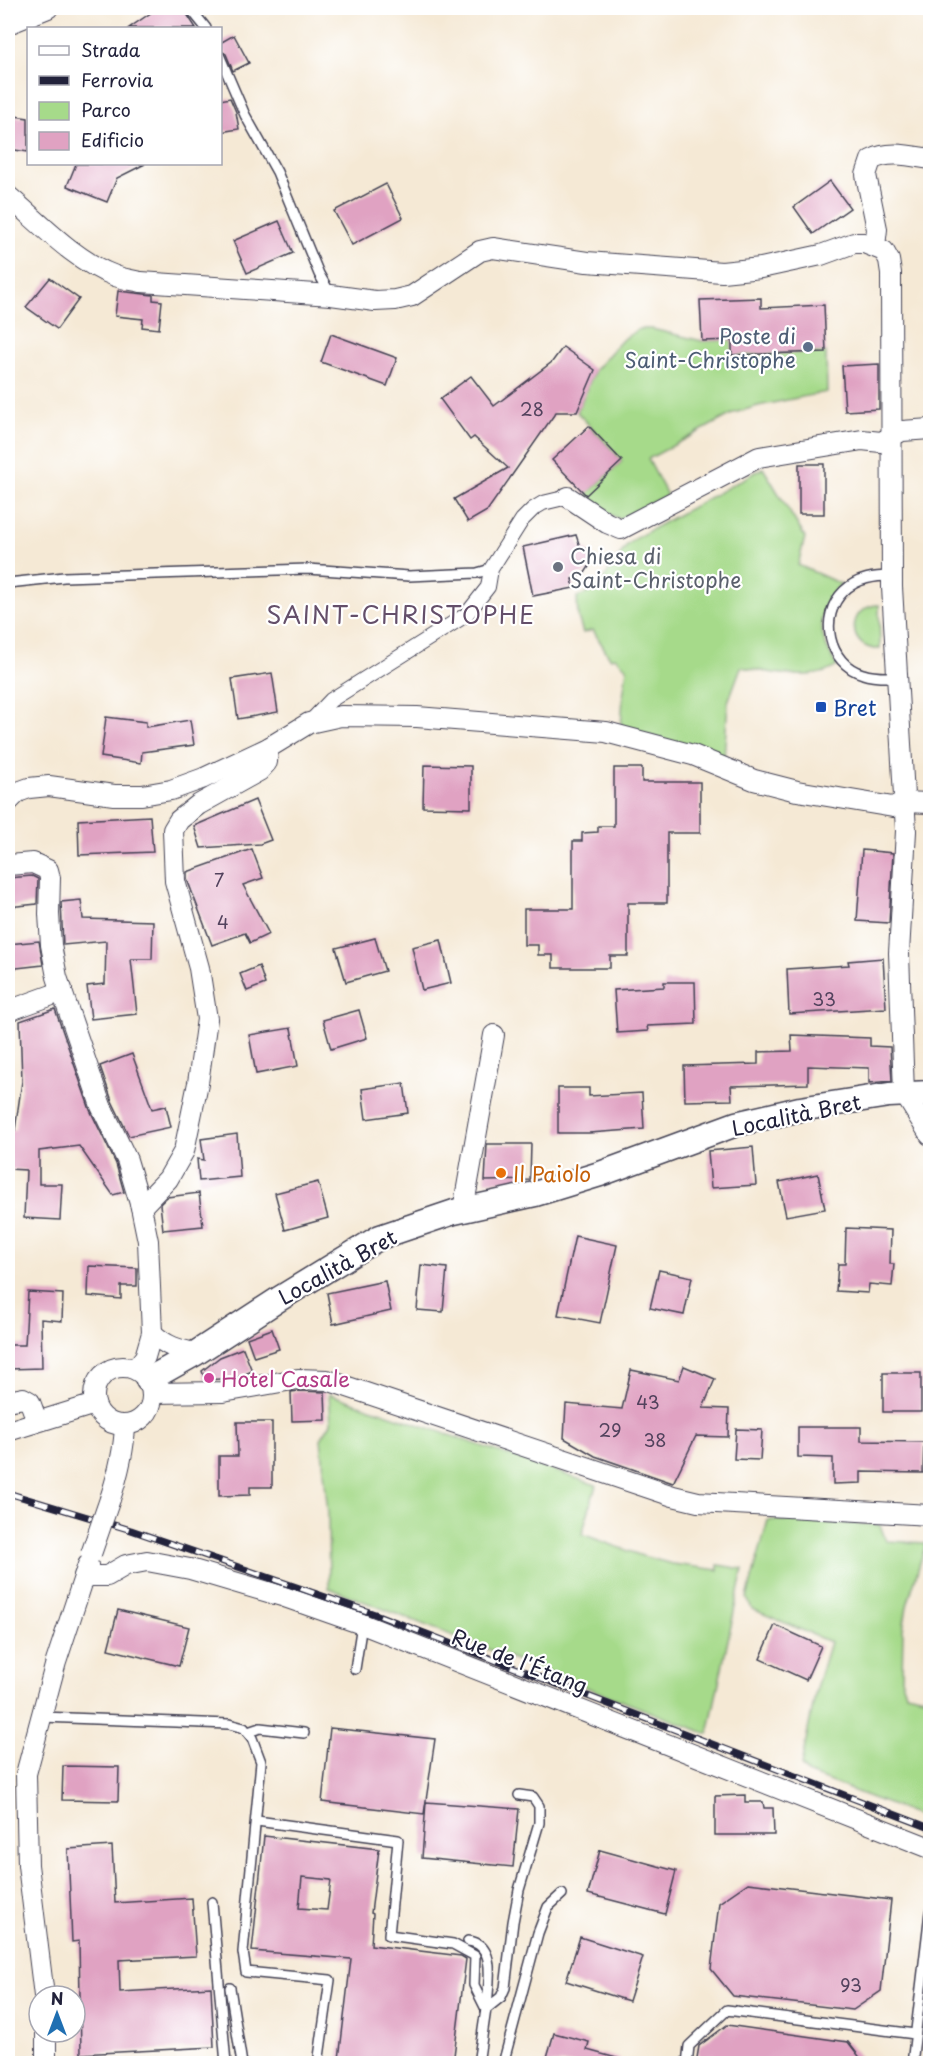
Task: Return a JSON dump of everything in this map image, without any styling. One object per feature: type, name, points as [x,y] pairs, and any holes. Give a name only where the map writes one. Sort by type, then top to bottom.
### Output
[{"type":"street","points":[[8,24],[48,8]]},
{"type":"street","points":[[875,246],[877,229],[866,175],[871,160],[879,155],[893,154],[930,159]]},
{"type":"street","points":[[8,196],[72,250],[93,265],[114,275],[141,282],[331,295],[375,301],[412,296],[480,251],[493,248],[587,262],[722,272],[762,268],[811,258],[854,243],[864,243],[884,250],[889,260],[891,273],[891,576],[905,860],[899,953],[896,1094],[930,1135]]},
{"type":"street","points":[[8,802],[18,792],[29,788],[49,786],[114,795],[142,795],[171,790],[204,778],[268,748],[309,723],[331,700],[466,615],[488,587],[491,568],[522,520],[543,503],[568,497],[607,523],[621,529],[759,458],[862,440],[881,442],[902,431],[930,429]]},
{"type":"street","points":[[309,723],[341,716],[417,717],[606,732],[693,755],[754,780],[797,791],[893,807],[903,802],[930,803]]},
{"type":"street","points":[[141,1207],[168,1179],[184,1151],[198,1083],[207,1019],[199,968],[175,881],[173,830],[179,820],[198,805],[259,771],[267,762],[268,748]]},
{"type":"street","points":[[8,865],[33,863],[48,870],[51,945],[57,978],[101,1106],[127,1160],[148,1241],[152,1333],[145,1357],[145,1381],[152,1404],[143,1419],[135,1424],[115,1425],[106,1420],[99,1413],[94,1395],[101,1377],[117,1368],[145,1381],[224,1392],[298,1379],[327,1380],[690,1500],[763,1507],[930,1515]]},
{"type":"street","points":[[8,1011],[62,989]]},
{"type":"street","points":[[463,1210],[494,1035]]},
{"type":"street","name":"Località Bret","points":[[145,1381],[196,1353],[380,1237],[463,1210],[535,1194],[600,1174],[736,1124],[800,1109],[896,1094],[930,1093]]},
{"type":"street","points":[[152,1333],[162,1343],[176,1350],[196,1353]]},
{"type":"street","points":[[8,1401],[23,1398],[30,1402],[37,1421]]},
{"type":"street","points":[[8,1431],[95,1404]]},
{"type":"street","points":[[43,1984],[28,1865],[26,1774],[57,1662],[120,1468],[125,1426]]},
{"type":"street","name":"Rue de l'Étang","points":[[84,1576],[107,1576],[126,1565],[147,1561],[190,1569],[285,1597],[362,1624],[930,1848]]},
{"type":"street","points":[[46,2044],[46,2064]]},
{"type":"lane","points":[[190,8],[205,27]]},
{"type":"lane","points":[[222,62],[245,115],[277,172],[319,274],[331,295]]},
{"type":"lane","points":[[8,583],[64,577],[308,568],[409,576],[477,573],[491,568]]},
{"type":"lane","points":[[891,576],[858,581],[844,591],[834,604],[829,621],[830,637],[836,653],[847,666],[862,674],[880,678],[896,677]]},
{"type":"lane","points":[[355,1669],[362,1624]]},
{"type":"lane","points":[[42,1717],[229,1724],[244,1728],[248,1732],[258,1750],[261,1762],[243,1952],[246,1972],[330,1980],[318,2064]]},
{"type":"lane","points":[[248,1732],[260,1728],[304,1733]]},
{"type":"lane","points":[[486,2009],[501,1997],[505,1988],[519,1890],[539,1823],[539,1806],[533,1797],[519,1795]]},
{"type":"lane","points":[[257,1821],[398,1840],[389,1935],[453,1944],[476,1956],[474,1985],[486,2009]]},
{"type":"lane","points":[[503,2064],[538,1933],[548,1907],[562,1894]]},
{"type":"lane","points":[[212,1902],[226,2064]]},
{"type":"lane","points":[[912,2064],[930,1912]]},
{"type":"lane","points":[[468,1941],[481,1946],[486,1951],[488,1968],[486,2009],[478,2064]]},
{"type":"lane","points":[[230,1989],[242,2064]]},
{"type":"lane","points":[[687,2064],[689,2046],[727,2010],[915,2034]]},
{"type":"green space","points":[[639,329],[652,329],[702,341],[732,340],[733,355],[826,352],[827,392],[734,413],[648,459],[667,495],[619,519],[596,507],[586,495],[622,461],[577,412],[595,370],[622,340]]},
{"type":"green space","points":[[763,468],[805,537],[798,565],[841,584],[826,604],[821,624],[826,644],[837,666],[816,674],[803,675],[741,667],[728,702],[724,759],[621,727],[627,668],[615,657],[610,658],[593,630],[583,633],[578,617],[577,597],[596,590],[627,545],[638,537]]},
{"type":"green space","points":[[879,605],[880,649],[869,648],[861,643],[854,628],[860,613],[868,607]]},
{"type":"green space","points":[[329,1394],[596,1485],[582,1534],[645,1557],[673,1564],[718,1570],[718,1565],[743,1569],[708,1734],[329,1588],[328,1514],[321,1439],[331,1423]]},
{"type":"green space","points":[[768,1520],[880,1525],[886,1541],[926,1543],[907,1606],[903,1629],[902,1681],[906,1693],[930,1698],[930,1820],[807,1773],[801,1766],[817,1685],[830,1642],[752,1609],[747,1598]]},
{"type":"building","points":[[158,8],[183,8],[195,27],[130,27]]},
{"type":"building","points":[[234,35],[249,63],[233,71],[226,54],[222,51],[222,42]]},
{"type":"building","points":[[230,98],[236,112],[239,129],[222,132],[222,100]]},
{"type":"building","points":[[8,115],[27,118],[27,152],[8,149]]},
{"type":"building","points":[[76,165],[143,165],[117,178],[107,202],[67,186]]},
{"type":"building","points":[[830,181],[850,208],[813,234],[794,207]]},
{"type":"building","points":[[386,184],[403,218],[352,245],[334,211]]},
{"type":"building","points":[[279,221],[293,253],[247,273],[233,241]]},
{"type":"building","points":[[50,278],[79,299],[57,329],[26,307]]},
{"type":"building","points":[[118,291],[153,295],[153,300],[162,301],[159,329],[142,327],[143,319],[115,316]]},
{"type":"building","points":[[761,298],[761,308],[824,305],[826,352],[732,355],[732,340],[702,341],[700,300]]},
{"type":"building","points":[[331,334],[397,358],[387,386],[321,362]]},
{"type":"building","points":[[563,347],[595,370],[577,412],[556,412],[487,511],[468,522],[454,499],[508,468],[474,437],[470,440],[440,399],[471,376],[494,406],[552,362]]},
{"type":"building","points":[[879,364],[879,409],[845,411],[842,366]]},
{"type":"building","points":[[589,426],[622,461],[586,495],[552,460]]},
{"type":"building","points":[[799,464],[824,464],[824,514],[799,514]]},
{"type":"building","name":"Chiesa di Saint-Christophe","points":[[576,535],[580,547],[588,550],[592,562],[585,573],[572,579],[574,588],[533,596],[523,547]]},
{"type":"building","points":[[272,673],[278,712],[238,719],[232,679]]},
{"type":"building","points":[[106,717],[146,722],[146,727],[190,720],[194,745],[142,752],[141,763],[101,757]]},
{"type":"building","points":[[424,765],[471,766],[471,808],[423,807]]},
{"type":"building","points":[[614,768],[642,768],[642,782],[700,782],[700,833],[667,833],[667,903],[628,903],[628,956],[610,956],[610,968],[553,968],[553,955],[538,955],[538,945],[524,945],[524,909],[573,909],[573,841],[582,841],[582,833],[598,832],[598,826],[614,826]]},
{"type":"building","points":[[255,800],[271,840],[260,844],[201,848],[194,826]]},
{"type":"building","points":[[150,816],[153,852],[79,855],[78,820]]},
{"type":"building","points":[[252,849],[263,878],[243,885],[269,934],[250,943],[245,933],[212,945],[187,879],[187,872]]},
{"type":"building","points":[[862,850],[893,853],[889,923],[857,921]]},
{"type":"building","points":[[32,876],[38,879],[37,904],[8,907],[8,878]]},
{"type":"building","points":[[81,900],[83,919],[153,921],[152,959],[131,959],[137,1014],[91,1019],[87,986],[105,984],[106,941],[63,945],[61,902]]},
{"type":"building","points":[[375,938],[385,971],[346,982],[336,948]]},
{"type":"building","points":[[441,940],[451,983],[422,990],[412,947]]},
{"type":"building","points":[[39,941],[43,965],[8,969],[8,944]]},
{"type":"building","points":[[883,958],[886,1008],[789,1014],[787,969],[849,965],[848,961]]},
{"type":"building","points":[[259,966],[265,984],[247,991],[240,974]]},
{"type":"building","points":[[664,982],[695,982],[696,1024],[647,1026],[648,1031],[617,1033],[614,990],[664,987]]},
{"type":"building","points":[[55,1009],[90,1110],[116,1164],[124,1192],[113,1195],[79,1146],[39,1151],[39,1184],[62,1184],[60,1220],[24,1218],[26,1170],[8,1169],[8,1128],[15,1130],[22,1081],[20,1021]]},
{"type":"building","points":[[359,1010],[367,1038],[331,1049],[323,1020]]},
{"type":"building","points":[[291,1028],[298,1066],[256,1074],[249,1035]]},
{"type":"building","points":[[791,1035],[870,1038],[870,1046],[890,1047],[892,1081],[869,1083],[869,1068],[808,1066],[808,1084],[731,1086],[732,1100],[685,1101],[684,1066],[758,1064],[758,1052],[792,1051]]},
{"type":"building","points":[[132,1054],[152,1109],[166,1106],[171,1127],[129,1136],[112,1101],[100,1066]]},
{"type":"building","points":[[404,1083],[408,1113],[366,1119],[362,1089]]},
{"type":"building","points":[[558,1088],[589,1088],[589,1096],[642,1093],[644,1129],[558,1133]]},
{"type":"building","points":[[237,1134],[240,1177],[199,1181],[197,1159],[204,1160],[201,1139]]},
{"type":"building","points":[[487,1144],[531,1144],[530,1180],[485,1181]]},
{"type":"building","points":[[753,1147],[756,1185],[711,1188],[708,1151]]},
{"type":"building","points":[[818,1174],[825,1209],[786,1216],[779,1182]]},
{"type":"building","points":[[318,1182],[328,1218],[285,1230],[275,1193]]},
{"type":"building","points":[[199,1193],[203,1226],[163,1230],[160,1204],[167,1197]]},
{"type":"building","points":[[846,1228],[891,1230],[890,1264],[894,1264],[892,1286],[869,1284],[868,1293],[836,1291],[838,1264],[845,1264]]},
{"type":"building","points":[[575,1236],[617,1245],[600,1323],[558,1315]]},
{"type":"building","points":[[421,1265],[447,1268],[443,1312],[417,1310]]},
{"type":"building","points":[[89,1266],[137,1268],[137,1286],[121,1286],[121,1299],[88,1296]]},
{"type":"building","points":[[659,1270],[692,1277],[684,1315],[650,1308]]},
{"type":"building","points":[[385,1281],[391,1311],[333,1324],[327,1293]]},
{"type":"building","points":[[28,1292],[63,1294],[62,1321],[41,1319],[42,1368],[8,1369],[8,1345],[25,1345]]},
{"type":"building","points":[[272,1329],[279,1349],[254,1357],[247,1338]]},
{"type":"building","points":[[243,1348],[252,1371],[236,1378],[205,1380],[202,1371],[220,1357]]},
{"type":"building","points":[[684,1366],[715,1379],[703,1408],[729,1409],[728,1437],[696,1436],[673,1483],[595,1456],[564,1438],[566,1404],[622,1409],[631,1370],[679,1380]]},
{"type":"building","points":[[883,1373],[921,1373],[921,1412],[883,1412]]},
{"type":"building","points":[[291,1392],[325,1392],[326,1420],[292,1421]]},
{"type":"building","points":[[237,1422],[272,1422],[272,1487],[250,1487],[250,1495],[219,1496],[219,1456],[238,1456]]},
{"type":"building","points":[[798,1427],[861,1427],[861,1441],[924,1442],[923,1473],[861,1472],[861,1483],[833,1484],[833,1458],[798,1457]]},
{"type":"building","points":[[736,1429],[762,1430],[760,1460],[734,1459]]},
{"type":"building","points":[[118,1610],[189,1627],[179,1666],[108,1649]]},
{"type":"building","points":[[775,1625],[821,1646],[806,1680],[760,1659]]},
{"type":"building","points":[[330,1728],[435,1739],[424,1814],[322,1802]]},
{"type":"building","points":[[63,1766],[119,1767],[118,1801],[62,1800]]},
{"type":"building","points":[[745,1795],[745,1802],[763,1802],[764,1808],[773,1808],[774,1835],[715,1835],[715,1796]]},
{"type":"building","points":[[426,1802],[519,1809],[513,1867],[422,1858]]},
{"type":"building","points":[[264,1836],[379,1849],[371,1913],[373,1914],[371,1945],[461,1956],[466,1959],[453,2064],[373,2064],[339,2059],[351,1959],[252,1951]],"holes":[[[302,1877],[331,1880],[327,1910],[299,1908]]]},
{"type":"building","points":[[112,1846],[115,1903],[192,1898],[196,1956],[119,1960],[120,1992],[211,1987],[214,2047],[81,2054],[81,2044],[87,2044],[87,1984],[80,1984],[79,1941],[72,1942],[68,1849]]},
{"type":"building","points":[[600,1850],[676,1871],[665,1914],[588,1894]]},
{"type":"building","points":[[748,1883],[891,1900],[881,1991],[853,2010],[733,1996],[711,1969],[719,1903]]},
{"type":"building","points":[[580,1937],[643,1957],[629,2001],[566,1981]]},
{"type":"building","points":[[727,2025],[848,2042],[865,2064],[696,2064],[699,2046]]},
{"type":"building","points":[[554,2033],[589,2042],[587,2050],[620,2059],[619,2064],[545,2064]]},
{"type":"railway","points":[[8,1493],[131,1530],[375,1614],[930,1828]]},
{"type":"place","name":"Poste di Saint-Christophe","points":[[808,347]]},
{"type":"place","name":"Chiesa di Saint-Christophe","points":[[558,567]]},
{"type":"place","name":"Bret","points":[[821,707]]},
{"type":"place","name":"Il Paiolo","points":[[501,1173]]},
{"type":"place","name":"Hotel Casale","points":[[209,1378]]},
{"type":"district","name":"SAINT-CHRISTOPHE","points":[[401,614]]}]
